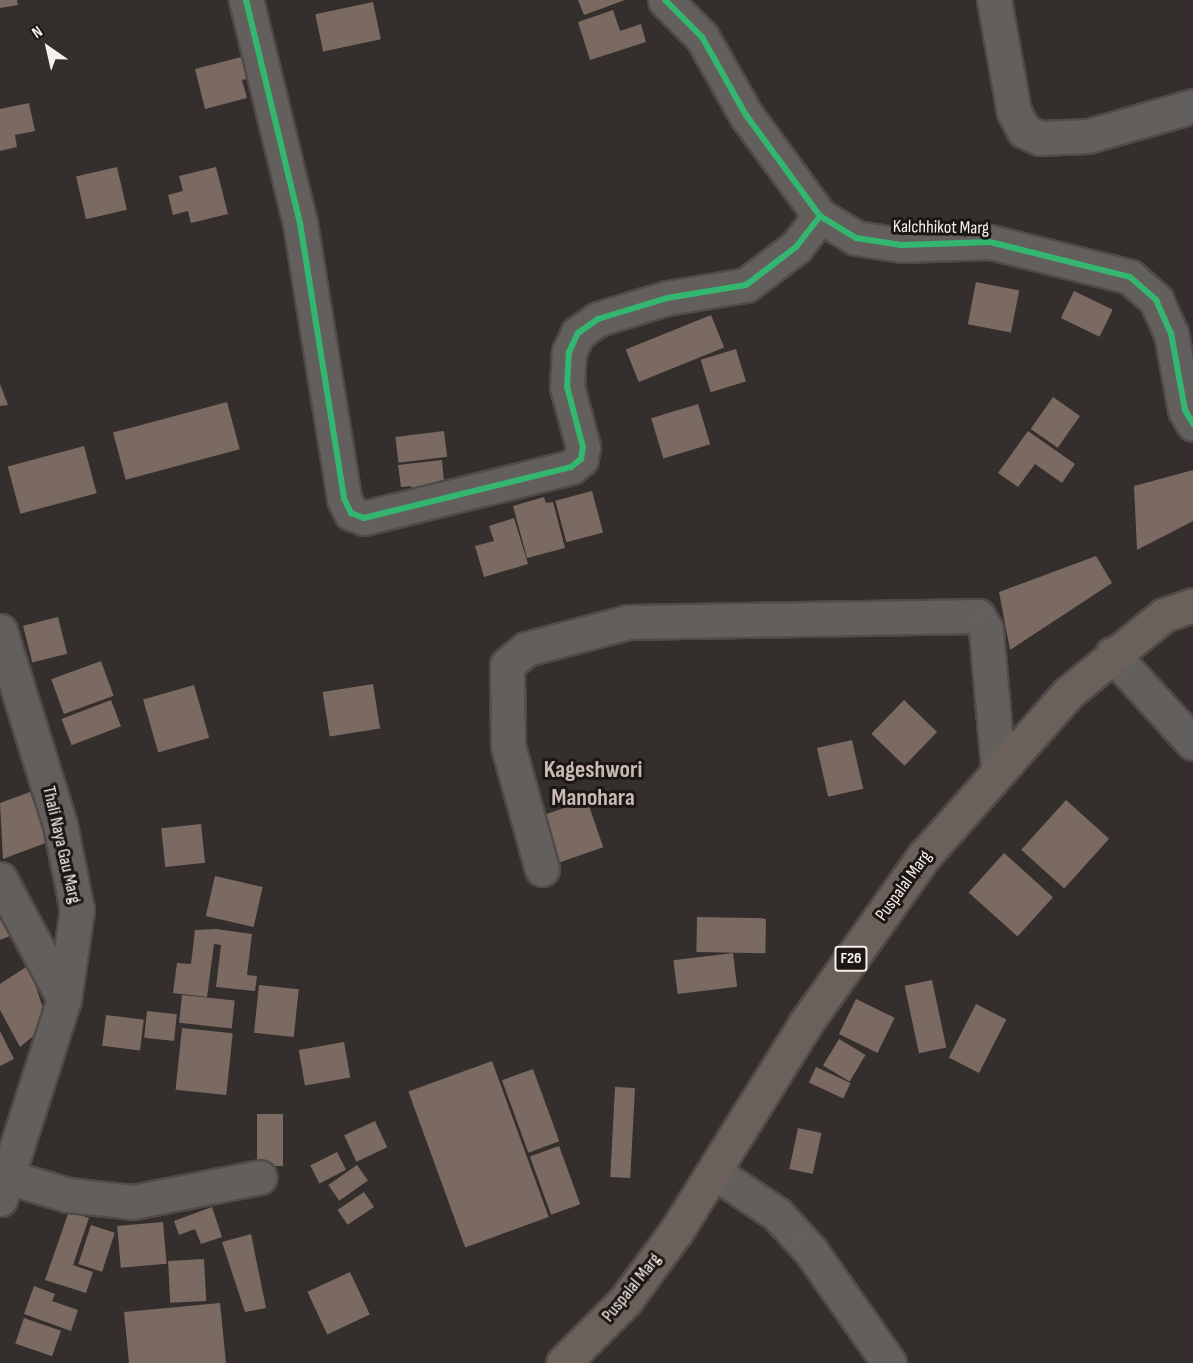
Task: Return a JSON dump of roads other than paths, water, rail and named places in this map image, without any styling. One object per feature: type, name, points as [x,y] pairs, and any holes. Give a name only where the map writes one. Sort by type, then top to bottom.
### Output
[{"type":"main road","name":"Puspalal Marg","points":[[563,1363],[625,1301],[714,1172],[805,1024],[924,856],[998,767],[1112,654],[1164,615],[1193,605]]},
{"type":"street","points":[[246,0],[300,223],[344,499],[351,513],[364,518],[571,467],[581,459],[583,447],[567,387],[569,352],[578,333],[598,319],[667,298],[746,285],[796,247],[820,216]]},
{"type":"street","name":"Kalchhikot Marg","points":[[665,0],[702,37],[746,115],[820,216],[856,238],[901,245],[990,242],[1130,277],[1156,300],[1172,333],[1185,410],[1193,424]]},
{"type":"street","points":[[994,0],[1014,112],[1024,131],[1040,138],[1088,136],[1193,106]]},
{"type":"street","points":[[542,869],[508,746],[507,666],[526,649],[628,622],[978,616],[986,630],[998,767]]},
{"type":"street","name":"Thali Naya Gau Marg","points":[[0,631],[60,825],[77,910],[64,999],[4,1188]]},
{"type":"street","points":[[1112,654],[1193,743]]},
{"type":"street","points":[[0,879],[64,999]]},
{"type":"street","points":[[714,1172],[777,1214],[810,1250],[889,1363]]},
{"type":"street","points":[[4,1188],[134,1202],[260,1177]]},
{"type":"district","name":"Kageshwori Manohara","points":[[593,784]]}]
